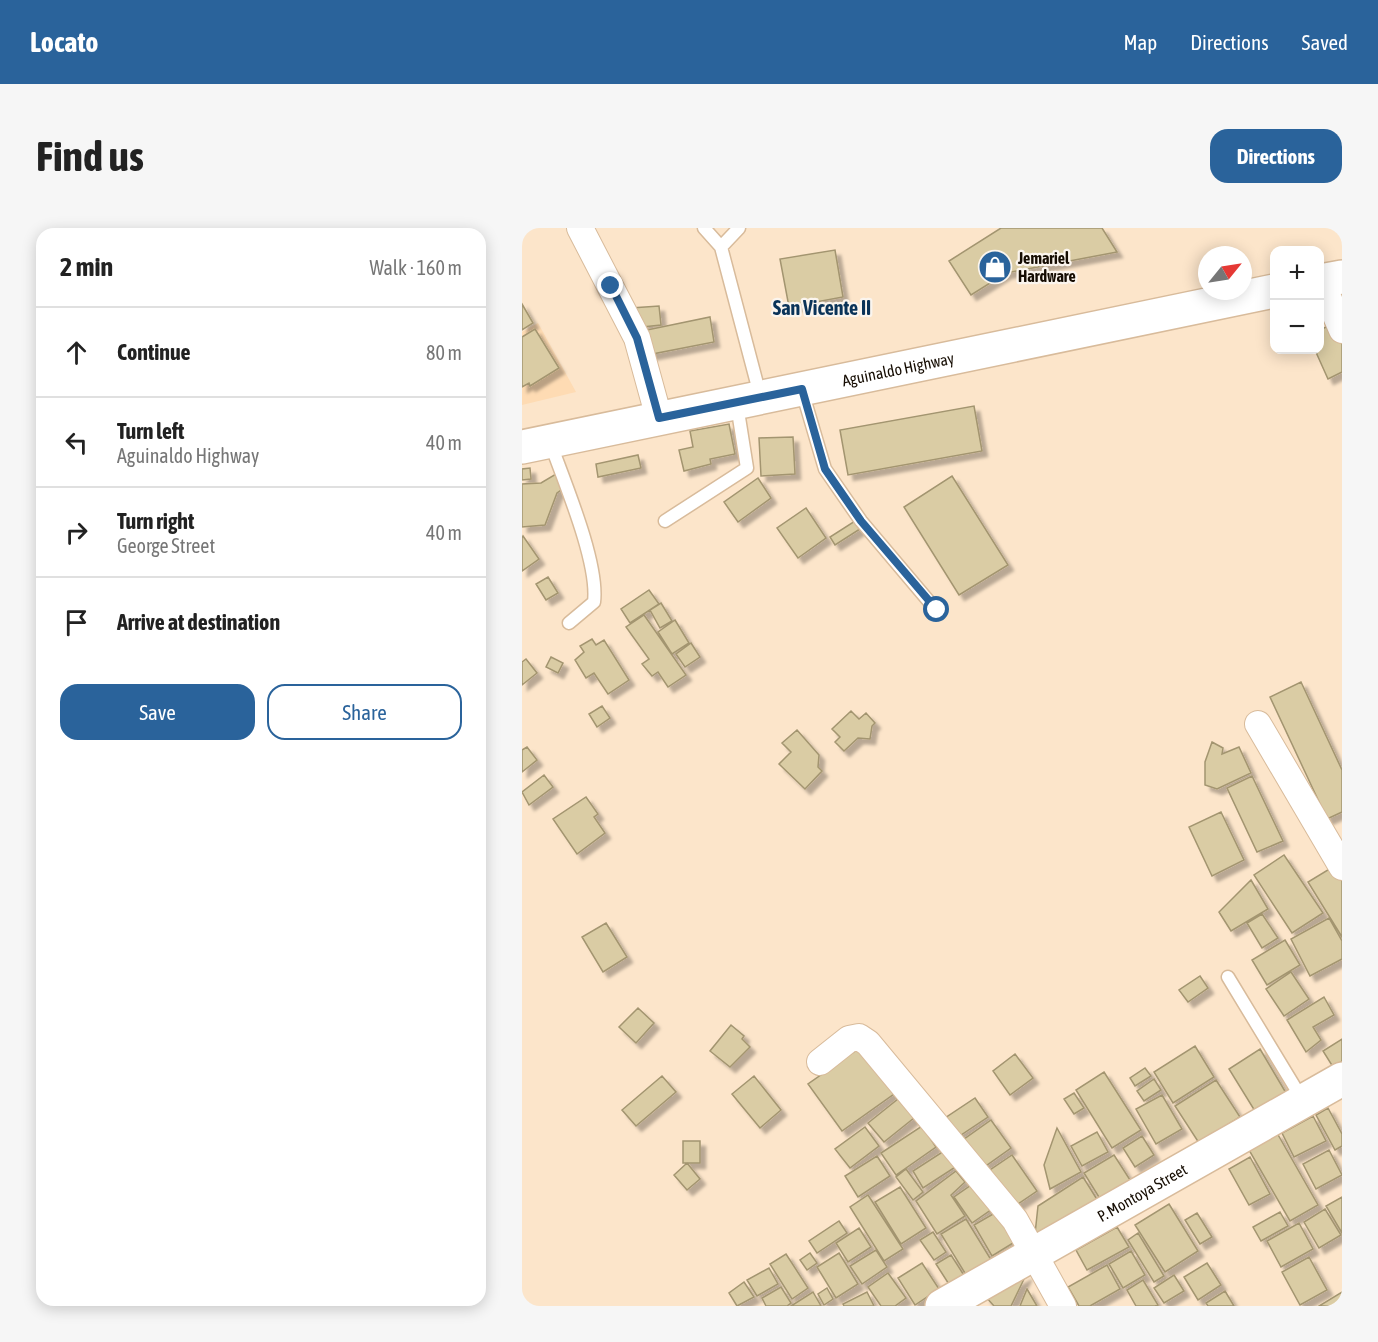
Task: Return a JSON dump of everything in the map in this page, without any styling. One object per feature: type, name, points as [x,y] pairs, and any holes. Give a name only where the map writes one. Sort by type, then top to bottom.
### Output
[{"type":"main road","name":"Aguinaldo Highway","points":[[536,444],[1270,292]]},
{"type":"main road","name":"P. Montoya Street","points":[[942,1306],[1342,1079]]},
{"type":"street","points":[[580,228],[637,338],[659,418]]},
{"type":"street","points":[[1328,279],[1342,330]]},
{"type":"street","points":[[1258,724],[1342,867]]},
{"type":"street","points":[[820,1062],[849,1039],[859,1037],[868,1043],[998,1196],[1035,1253],[1063,1306]]},
{"type":"lane","points":[[665,520],[747,468],[748,399],[721,248],[704,228]]},
{"type":"lane","points":[[721,248],[739,228]]},
{"type":"lane","points":[[802,389],[825,469],[861,521],[937,610]]},
{"type":"lane","points":[[536,444],[584,538],[596,593],[594,602],[569,623]]},
{"type":"lane","points":[[1228,977],[1303,1101]]},
{"type":"shaded area","points":[[538,323],[576,392],[522,405],[522,332]]},
{"type":"building","name":"Jemariel Hardware","points":[[1001,228],[1102,228],[1117,252],[1006,273],[971,295],[949,261]]},
{"type":"building","points":[[835,250],[843,297],[789,307],[780,259]]},
{"type":"building","points":[[522,304],[533,323],[522,330]]},
{"type":"building","points":[[659,306],[661,325],[633,328],[631,308]]},
{"type":"building","points":[[710,317],[714,342],[647,355],[642,331]]},
{"type":"building","points":[[1334,323],[1342,340],[1342,372],[1328,379],[1317,354],[1324,354],[1324,328]]},
{"type":"building","points":[[535,329],[559,368],[530,386],[529,383],[522,387],[522,337]]},
{"type":"building","points":[[974,406],[982,451],[848,475],[840,430]]},
{"type":"building","points":[[729,424],[735,454],[710,459],[711,464],[684,471],[679,450],[693,447],[690,431]]},
{"type":"building","points":[[793,437],[795,474],[761,476],[759,438]]},
{"type":"building","points":[[638,455],[641,468],[598,477],[596,464]]},
{"type":"building","points":[[530,468],[531,479],[522,480],[522,469]]},
{"type":"building","points":[[556,474],[564,488],[557,493],[545,525],[522,527],[522,484],[541,483]]},
{"type":"building","points":[[952,476],[1008,565],[959,595],[904,507]]},
{"type":"building","points":[[758,478],[771,498],[738,522],[724,502]]},
{"type":"building","points":[[806,508],[826,538],[798,558],[777,528]]},
{"type":"building","points":[[855,521],[860,529],[835,545],[830,537]]},
{"type":"building","points":[[523,536],[539,559],[522,571],[522,538]]},
{"type":"building","points":[[548,577],[558,593],[546,600],[536,584]]},
{"type":"building","points":[[649,590],[659,604],[630,623],[621,609]]},
{"type":"building","points":[[661,603],[672,621],[660,628],[650,610]]},
{"type":"building","points":[[644,615],[686,675],[668,687],[658,672],[652,676],[642,664],[649,659],[626,627]]},
{"type":"building","points":[[675,620],[689,643],[672,654],[658,632]]},
{"type":"building","points":[[592,639],[596,645],[604,640],[629,680],[608,694],[594,673],[586,678],[575,660],[584,652],[580,646]]},
{"type":"building","points":[[691,643],[700,657],[685,667],[676,654]]},
{"type":"building","points":[[551,657],[563,663],[558,673],[546,667]]},
{"type":"building","points":[[526,659],[537,673],[522,685],[522,662]]},
{"type":"building","points":[[1301,682],[1342,770],[1342,812],[1327,819],[1270,697]]},
{"type":"building","points":[[602,706],[610,718],[597,727],[589,714]]},
{"type":"building","points":[[851,711],[859,719],[866,713],[875,723],[872,726],[870,739],[858,738],[844,751],[835,742],[840,737],[832,729]]},
{"type":"building","points":[[797,730],[819,755],[818,767],[822,771],[805,789],[779,764],[791,752],[782,743]]},
{"type":"building","points":[[1212,742],[1223,748],[1222,754],[1239,747],[1251,773],[1217,789],[1205,785],[1205,762]]},
{"type":"building","points":[[527,747],[537,760],[522,772],[522,750]]},
{"type":"building","points":[[544,775],[553,787],[529,805],[522,792]]},
{"type":"building","points":[[1252,776],[1283,841],[1257,852],[1227,788]]},
{"type":"building","points":[[586,797],[598,814],[594,817],[605,833],[577,854],[553,819]]},
{"type":"building","points":[[1221,812],[1244,860],[1212,876],[1189,827]]},
{"type":"building","points":[[1284,855],[1323,913],[1292,933],[1254,875]]},
{"type":"building","points":[[1336,865],[1342,874],[1342,937],[1308,882]]},
{"type":"building","points":[[1251,880],[1268,909],[1231,931],[1219,912]]},
{"type":"building","points":[[1262,914],[1278,938],[1262,948],[1247,923]]},
{"type":"building","points":[[1329,918],[1342,941],[1342,959],[1310,976],[1291,939]]},
{"type":"building","points":[[606,923],[627,957],[603,972],[582,937]]},
{"type":"building","points":[[1285,940],[1300,965],[1267,985],[1252,960]]},
{"type":"building","points":[[1291,972],[1309,999],[1284,1016],[1266,989]]},
{"type":"building","points":[[1200,976],[1208,988],[1188,1002],[1179,990]]},
{"type":"building","points":[[1324,997],[1334,1015],[1313,1027],[1321,1040],[1306,1052],[1287,1020]]},
{"type":"building","points":[[638,1008],[654,1023],[636,1043],[619,1027]]},
{"type":"building","points":[[731,1025],[744,1036],[742,1039],[750,1047],[730,1067],[710,1051]]},
{"type":"building","points":[[1342,1039],[1342,1061],[1333,1067],[1323,1051]]},
{"type":"building","points":[[1195,1046],[1214,1077],[1173,1103],[1154,1072]]},
{"type":"building","points":[[861,1047],[894,1094],[842,1131],[808,1084]]},
{"type":"building","points":[[1260,1049],[1289,1098],[1258,1116],[1229,1069]]},
{"type":"building","points":[[1015,1054],[1033,1078],[1010,1095],[993,1071]]},
{"type":"building","points":[[1145,1068],[1151,1076],[1135,1086],[1130,1078]]},
{"type":"building","points":[[1104,1072],[1141,1130],[1112,1148],[1076,1090]]},
{"type":"building","points":[[662,1076],[676,1092],[636,1126],[622,1110]]},
{"type":"building","points":[[754,1076],[781,1110],[760,1128],[732,1094]]},
{"type":"building","points":[[1154,1079],[1161,1090],[1144,1101],[1137,1091]]},
{"type":"building","points":[[1216,1080],[1240,1117],[1199,1143],[1175,1106]]},
{"type":"building","points":[[1074,1093],[1084,1108],[1074,1114],[1064,1099]]},
{"type":"building","points":[[1162,1095],[1182,1129],[1156,1144],[1136,1109]]},
{"type":"building","points":[[975,1098],[988,1117],[958,1137],[945,1118]]},
{"type":"building","points":[[898,1099],[914,1118],[884,1142],[868,1123]]},
{"type":"building","points":[[1328,1108],[1342,1134],[1342,1146],[1335,1150],[1316,1115]]},
{"type":"building","points":[[1313,1116],[1326,1141],[1294,1157],[1282,1133]]},
{"type":"building","points":[[991,1120],[1011,1148],[980,1170],[960,1142]]},
{"type":"building","points":[[922,1126],[936,1147],[896,1175],[881,1153]]},
{"type":"building","points":[[865,1127],[879,1146],[850,1168],[835,1149]]},
{"type":"building","points":[[1057,1128],[1081,1172],[1050,1189],[1044,1165]]},
{"type":"building","points":[[1097,1132],[1108,1152],[1082,1166],[1071,1146]]},
{"type":"building","points":[[1277,1133],[1318,1205],[1290,1221],[1249,1150]]},
{"type":"building","points":[[1142,1136],[1154,1155],[1135,1167],[1123,1148]]},
{"type":"building","points":[[683,1141],[700,1141],[700,1163],[683,1163]]},
{"type":"building","points":[[947,1149],[957,1166],[923,1188],[913,1171]]},
{"type":"building","points":[[1329,1150],[1342,1175],[1316,1189],[1303,1164]]},
{"type":"building","points":[[1012,1155],[1037,1191],[1012,1208],[987,1172]]},
{"type":"building","points":[[1114,1155],[1132,1183],[1102,1202],[1084,1173]]},
{"type":"building","points":[[877,1156],[890,1176],[858,1197],[845,1176]]},
{"type":"building","points":[[1250,1157],[1270,1194],[1249,1205],[1229,1169]]},
{"type":"building","points":[[687,1163],[700,1179],[687,1190],[674,1175]]},
{"type":"building","points":[[906,1169],[923,1192],[913,1200],[896,1177]]},
{"type":"building","points":[[956,1171],[965,1182],[951,1195],[965,1216],[937,1234],[916,1201]]},
{"type":"building","points":[[1083,1177],[1098,1201],[1035,1234],[1038,1206]]},
{"type":"building","points":[[977,1181],[995,1207],[972,1223],[954,1197]]},
{"type":"building","points":[[900,1187],[926,1228],[901,1244],[875,1202]]},
{"type":"building","points":[[868,1195],[903,1249],[884,1261],[850,1207]]},
{"type":"building","points":[[1342,1197],[1342,1233],[1326,1206]]},
{"type":"building","points":[[1169,1204],[1198,1251],[1165,1272],[1135,1225]]},
{"type":"building","points":[[1325,1209],[1341,1235],[1319,1248],[1304,1222]]},
{"type":"building","points":[[1000,1210],[1018,1240],[992,1256],[974,1225]]},
{"type":"building","points":[[1280,1212],[1288,1226],[1261,1241],[1253,1227]]},
{"type":"building","points":[[1197,1213],[1212,1237],[1200,1244],[1185,1220]]},
{"type":"building","points":[[966,1219],[993,1263],[968,1278],[941,1234]]},
{"type":"building","points":[[839,1221],[847,1233],[817,1253],[809,1241]]},
{"type":"building","points":[[1299,1223],[1313,1249],[1281,1267],[1267,1241]]},
{"type":"building","points":[[1117,1227],[1129,1247],[1087,1270],[1076,1250]]},
{"type":"building","points":[[859,1228],[871,1247],[848,1262],[836,1243]]},
{"type":"building","points":[[933,1232],[946,1252],[934,1260],[920,1240]]},
{"type":"building","points":[[1138,1233],[1164,1276],[1154,1282],[1128,1240]]},
{"type":"building","points":[[876,1250],[887,1267],[862,1284],[850,1266]]},
{"type":"building","points":[[1131,1251],[1145,1275],[1123,1288],[1109,1264]]},
{"type":"building","points":[[810,1253],[817,1263],[807,1270],[800,1260]]},
{"type":"building","points":[[839,1253],[858,1284],[836,1298],[817,1267]]},
{"type":"building","points":[[786,1254],[808,1288],[792,1299],[770,1264]]},
{"type":"building","points":[[951,1255],[967,1280],[952,1289],[936,1264]]},
{"type":"building","points":[[1309,1257],[1327,1290],[1300,1305],[1282,1272]]},
{"type":"building","points":[[922,1263],[939,1289],[915,1305],[898,1278]]},
{"type":"building","points":[[1207,1263],[1221,1285],[1198,1300],[1184,1277]]},
{"type":"building","points":[[1107,1265],[1120,1289],[1090,1306],[1079,1306],[1068,1287]]},
{"type":"building","points":[[769,1268],[778,1284],[757,1296],[747,1280]]},
{"type":"building","points":[[888,1273],[906,1298],[895,1306],[881,1306],[868,1287]]},
{"type":"building","points":[[1026,1275],[1011,1306],[994,1306],[985,1296]]},
{"type":"building","points":[[1174,1275],[1184,1291],[1164,1303],[1154,1288]]},
{"type":"building","points":[[1143,1280],[1158,1305],[1136,1306],[1127,1290]]},
{"type":"building","points":[[744,1282],[754,1297],[737,1306],[729,1293]]},
{"type":"building","points":[[781,1287],[791,1303],[787,1306],[766,1306],[762,1298]]},
{"type":"building","points":[[827,1288],[833,1299],[824,1305],[818,1294]]},
{"type":"building","points":[[1027,1289],[1037,1306],[1020,1306]]},
{"type":"building","points":[[1225,1291],[1234,1306],[1208,1306],[1206,1303]]},
{"type":"building","points":[[813,1292],[821,1306],[791,1306]]},
{"type":"building","points":[[867,1292],[874,1306],[844,1306],[843,1304]]},
{"type":"building","points":[[1342,1292],[1342,1306],[1319,1306]]},
{"type":"place","name":"Jemariel Hardware","points":[[995,267]]},
{"type":"district","name":"San Vicente II","points":[[822,307]]},
{"type":"route","points":[[611,286],[637,338],[659,418],[802,389],[825,469],[861,521],[937,610]]}]
